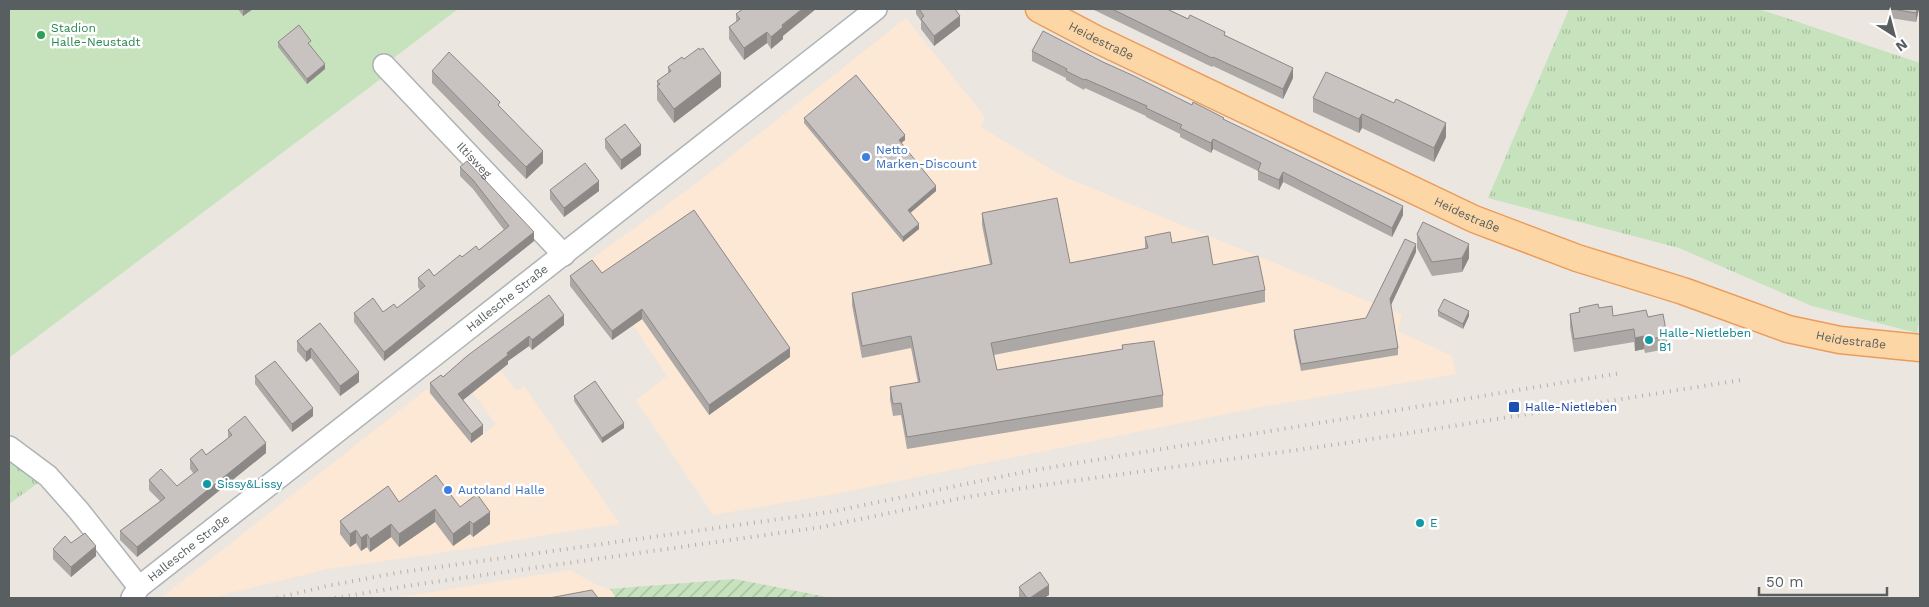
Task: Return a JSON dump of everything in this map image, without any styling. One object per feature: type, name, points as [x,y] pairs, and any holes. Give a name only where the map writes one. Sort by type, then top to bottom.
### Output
[{"type":"main road","name":"Heidestraße","points":[[1039,9],[1096,39],[1474,219],[1577,258],[1683,290],[1788,329],[1840,340],[1920,348]]},
{"type":"street","name":"Hallesche Straße","points":[[9,447],[48,476],[80,511],[135,594],[876,9]]},
{"type":"street","name":"Iltisweg","points":[[384,65],[564,255]]},
{"type":"shaded area","points":[[906,18],[985,117],[981,127],[1062,176],[1402,315],[1398,331],[1452,356],[1456,374],[1255,408],[834,494],[713,515],[636,400],[667,376],[590,260],[694,185]]},
{"type":"shaded area","name":"Autoland Halle","points":[[501,371],[517,391],[524,386],[620,524],[328,569],[210,598],[161,598],[427,389],[472,443],[496,424],[473,393]]},
{"type":"shaded area","points":[[570,570],[597,585],[610,589],[616,598],[394,598]]},
{"type":"green space","points":[[9,9],[458,9],[378,70],[382,78],[9,358]]},
{"type":"green space","points":[[1569,9],[1759,9],[1920,63],[1920,314],[1917,333],[1812,306],[1679,248],[1488,198]]},
{"type":"green space","points":[[9,447],[48,476],[9,504]]},
{"type":"green space","points":[[735,579],[832,598],[616,598],[610,589]]},
{"type":"building","points":[[743,9],[802,9],[782,25],[783,27],[771,37],[767,32],[744,48],[729,27],[740,19],[736,14]]},
{"type":"building","points":[[919,9],[955,9],[960,16],[934,36],[921,19],[924,16]]},
{"type":"building","points":[[1112,9],[1167,9],[1188,19],[1190,15],[1225,32],[1224,35],[1293,68],[1283,89],[1212,58]]},
{"type":"building","points":[[1892,9],[1917,9],[1916,13]]},
{"type":"building","points":[[299,25],[311,41],[308,43],[325,64],[307,79],[278,42]]},
{"type":"building","points":[[1043,31],[1192,105],[1193,102],[1223,119],[1403,206],[1392,228],[1283,172],[1279,180],[1258,171],[1261,163],[1213,139],[1211,143],[1180,128],[1182,125],[1146,108],[1147,106],[1066,71],[1067,69],[1032,51]]},
{"type":"building","points":[[699,48],[700,50],[703,48],[721,73],[674,109],[657,86],[660,84],[657,81],[671,71],[668,67],[682,57],[684,59]]},
{"type":"building","points":[[449,52],[500,102],[498,105],[543,151],[526,167],[432,71]]},
{"type":"building","points":[[1326,72],[1394,103],[1396,99],[1446,123],[1434,148],[1362,114],[1359,119],[1313,98]]},
{"type":"building","name":"Netto Marken-Discount","points":[[856,75],[905,135],[899,140],[936,186],[908,210],[919,224],[903,237],[804,118]]},
{"type":"building","points":[[625,124],[641,145],[621,160],[605,139]]},
{"type":"building","points":[[467,161],[534,232],[384,352],[354,313],[373,298],[383,312],[394,304],[397,308],[425,286],[418,278],[429,269],[434,276],[460,255],[462,257],[476,246],[479,250],[509,226],[473,180],[460,167]]},
{"type":"building","points":[[585,163],[599,181],[564,208],[550,190]]},
{"type":"building","points":[[1057,198],[1070,263],[1148,248],[1145,237],[1170,232],[1172,243],[1208,236],[1213,265],[1258,256],[1265,290],[991,343],[997,370],[1123,349],[1122,345],[1154,341],[1163,395],[907,437],[901,403],[893,404],[890,387],[920,382],[911,336],[862,346],[852,293],[992,264],[982,213]]},
{"type":"building","points":[[694,210],[790,348],[709,405],[642,309],[612,331],[570,276],[592,260],[602,273]]},
{"type":"building","points":[[1423,222],[1469,244],[1462,258],[1432,262],[1417,234]]},
{"type":"building","points":[[1405,239],[1416,244],[1390,299],[1398,348],[1301,364],[1294,330],[1366,318]]},
{"type":"building","points":[[549,295],[564,315],[532,340],[529,336],[458,394],[483,425],[471,434],[430,383],[441,375],[443,377],[467,356]]},
{"type":"building","points":[[1444,299],[1469,311],[1463,324],[1438,311]]},
{"type":"building","points":[[1598,304],[1599,308],[1612,306],[1613,316],[1646,310],[1648,317],[1663,314],[1667,336],[1645,340],[1644,336],[1635,338],[1634,329],[1574,339],[1570,314],[1580,312],[1579,308]]},
{"type":"building","points":[[320,323],[359,372],[340,386],[311,348],[306,352],[297,341]]},
{"type":"building","points":[[275,361],[313,408],[292,424],[255,376]]},
{"type":"building","points":[[595,381],[624,423],[602,438],[574,396]]},
{"type":"building","points":[[245,416],[266,443],[137,547],[120,531],[165,498],[149,480],[161,469],[177,486],[198,470],[190,459],[202,449],[206,455],[232,435],[228,430]]},
{"type":"building","points":[[436,475],[460,507],[477,494],[490,512],[473,524],[470,521],[453,534],[435,509],[399,534],[391,524],[370,539],[367,534],[361,538],[356,530],[350,534],[340,521],[388,486],[399,502]]},
{"type":"building","points":[[85,533],[96,546],[71,567],[53,549],[65,536],[71,543]]},
{"type":"building","points":[[1040,572],[1049,585],[1030,598],[1027,598],[1019,587]]},
{"type":"building","points":[[592,590],[598,598],[549,598]]},
{"type":"railway","points":[[277,598],[396,573],[830,512],[1029,471],[1621,373]]},
{"type":"railway","points":[[335,598],[413,585],[822,527],[967,497],[1340,444],[1741,380]]},
{"type":"place","name":"Stadion Halle-Neustadt","points":[[41,35]]},
{"type":"place","name":"Netto Marken-Discount","points":[[866,157]]},
{"type":"place","name":"Halle-Nietleben B1","points":[[1649,340]]},
{"type":"place","name":"Halle-Nietleben","points":[[1514,407]]},
{"type":"place","name":"Sissy&Lissy","points":[[207,484]]},
{"type":"place","name":"Autoland Halle","points":[[448,490]]},
{"type":"place","name":"E","points":[[1420,523]]}]
